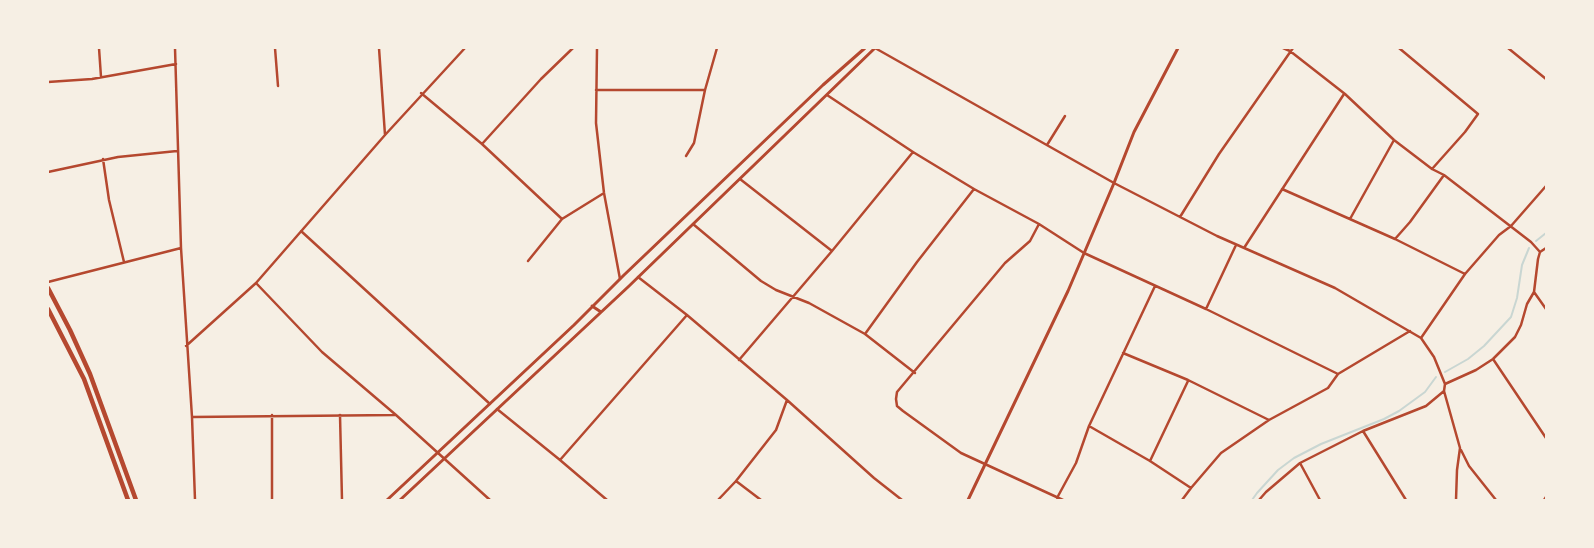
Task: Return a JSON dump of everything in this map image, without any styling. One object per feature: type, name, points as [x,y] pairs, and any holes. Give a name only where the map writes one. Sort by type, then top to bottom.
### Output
[{"type":"highway","points":[[48,288],[90,374],[136,500]]},
{"type":"highway","points":[[48,309],[84,380],[128,500]]},
{"type":"street","points":[[99,48],[101,77]]},
{"type":"street","points":[[175,48],[181,248],[192,417],[195,500]]},
{"type":"street","points":[[275,48],[278,86]]},
{"type":"street","points":[[379,48],[385,135]]},
{"type":"street","points":[[186,346],[256,283],[421,93],[465,48]]},
{"type":"street","points":[[482,144],[541,79],[573,48]]},
{"type":"street","points":[[597,48],[596,123],[604,193],[620,280]]},
{"type":"street","points":[[686,156],[694,143],[717,48]]},
{"type":"street","points":[[387,500],[864,48]]},
{"type":"street","points":[[400,500],[638,277],[825,94],[875,48],[1114,183],[1244,248],[1335,288],[1421,338],[1434,357],[1445,384],[1444,391],[1460,448],[1469,466],[1496,500]]},
{"type":"street","points":[[968,500],[1084,253],[1134,132],[1178,48]]},
{"type":"street","points":[[1283,48],[1290,51],[1345,94],[1394,140],[1511,226],[1540,252]]},
{"type":"street","points":[[1180,217],[1219,154],[1293,48]]},
{"type":"street","points":[[1399,48],[1478,114],[1465,132],[1432,169]]},
{"type":"street","points":[[1508,48],[1546,79]]},
{"type":"street","points":[[48,82],[92,79],[176,64]]},
{"type":"street","points":[[596,90],[706,90]]},
{"type":"street","points":[[421,93],[482,144],[562,219]]},
{"type":"street","points":[[825,94],[913,152],[974,189],[1039,224],[1084,253],[1206,309],[1338,374]]},
{"type":"street","points":[[1244,248],[1345,94]]},
{"type":"street","points":[[1047,145],[1065,116]]},
{"type":"street","points":[[1350,219],[1394,140]]},
{"type":"street","points":[[48,172],[103,159],[177,151]]},
{"type":"street","points":[[739,360],[913,152]]},
{"type":"street","points":[[103,159],[109,200],[124,262]]},
{"type":"street","points":[[1395,239],[1410,222],[1444,175]]},
{"type":"street","points":[[739,178],[832,251]]},
{"type":"street","points":[[1421,338],[1466,274],[1499,235],[1511,226],[1546,186]]},
{"type":"street","points":[[865,334],[916,262],[974,189]]},
{"type":"street","points":[[1282,189],[1395,239],[1466,274]]},
{"type":"street","points":[[528,261],[562,219],[604,193]]},
{"type":"street","points":[[692,223],[761,281],[776,290],[809,303],[865,334],[915,373]]},
{"type":"street","points":[[1039,224],[1030,241],[1005,263],[915,373],[897,392],[896,399],[897,406],[961,453],[985,466],[1063,500]]},
{"type":"street","points":[[301,231],[490,404]]},
{"type":"street","points":[[1206,309],[1237,244]]},
{"type":"street","points":[[48,282],[181,248]]},
{"type":"street","points":[[1445,384],[1476,370],[1493,359],[1518,331],[1527,304],[1534,292],[1540,252],[1546,248]]},
{"type":"street","points":[[638,277],[687,315],[787,400],[874,478],[902,500]]},
{"type":"street","points":[[256,283],[322,352],[396,415],[490,500]]},
{"type":"street","points":[[1057,498],[1076,463],[1089,426],[1155,286]]},
{"type":"street","points":[[1534,292],[1546,309]]},
{"type":"street","points":[[592,306],[601,312]]},
{"type":"street","points":[[560,460],[687,315]]},
{"type":"street","points":[[1182,500],[1221,453],[1269,420],[1328,388],[1338,374],[1410,331]]},
{"type":"street","points":[[1123,353],[1188,380],[1269,420]]},
{"type":"street","points":[[1493,359],[1546,438]]},
{"type":"street","points":[[1150,461],[1188,380]]},
{"type":"street","points":[[1259,500],[1272,486],[1300,463],[1363,431],[1426,406],[1444,391]]},
{"type":"street","points":[[718,500],[736,481],[776,430],[787,400]]},
{"type":"street","points":[[496,409],[608,500]]},
{"type":"street","points":[[272,415],[272,500]]},
{"type":"street","points":[[340,415],[342,500]]},
{"type":"street","points":[[192,417],[396,415]]},
{"type":"street","points":[[1089,426],[1150,461],[1191,488]]},
{"type":"street","points":[[1363,431],[1406,500]]},
{"type":"street","points":[[1456,500],[1460,448]]},
{"type":"street","points":[[1300,463],[1320,500]]},
{"type":"street","points":[[736,481],[761,500]]},
{"type":"waterway","points":[[1536,241],[1546,233]]},
{"type":"waterway","points":[[1445,372],[1468,359],[1484,346],[1511,317],[1517,298],[1522,265],[1529,248]]},
{"type":"waterway","points":[[1252,500],[1278,470],[1294,458],[1321,444],[1384,419],[1399,411],[1425,392],[1436,377]]}]
